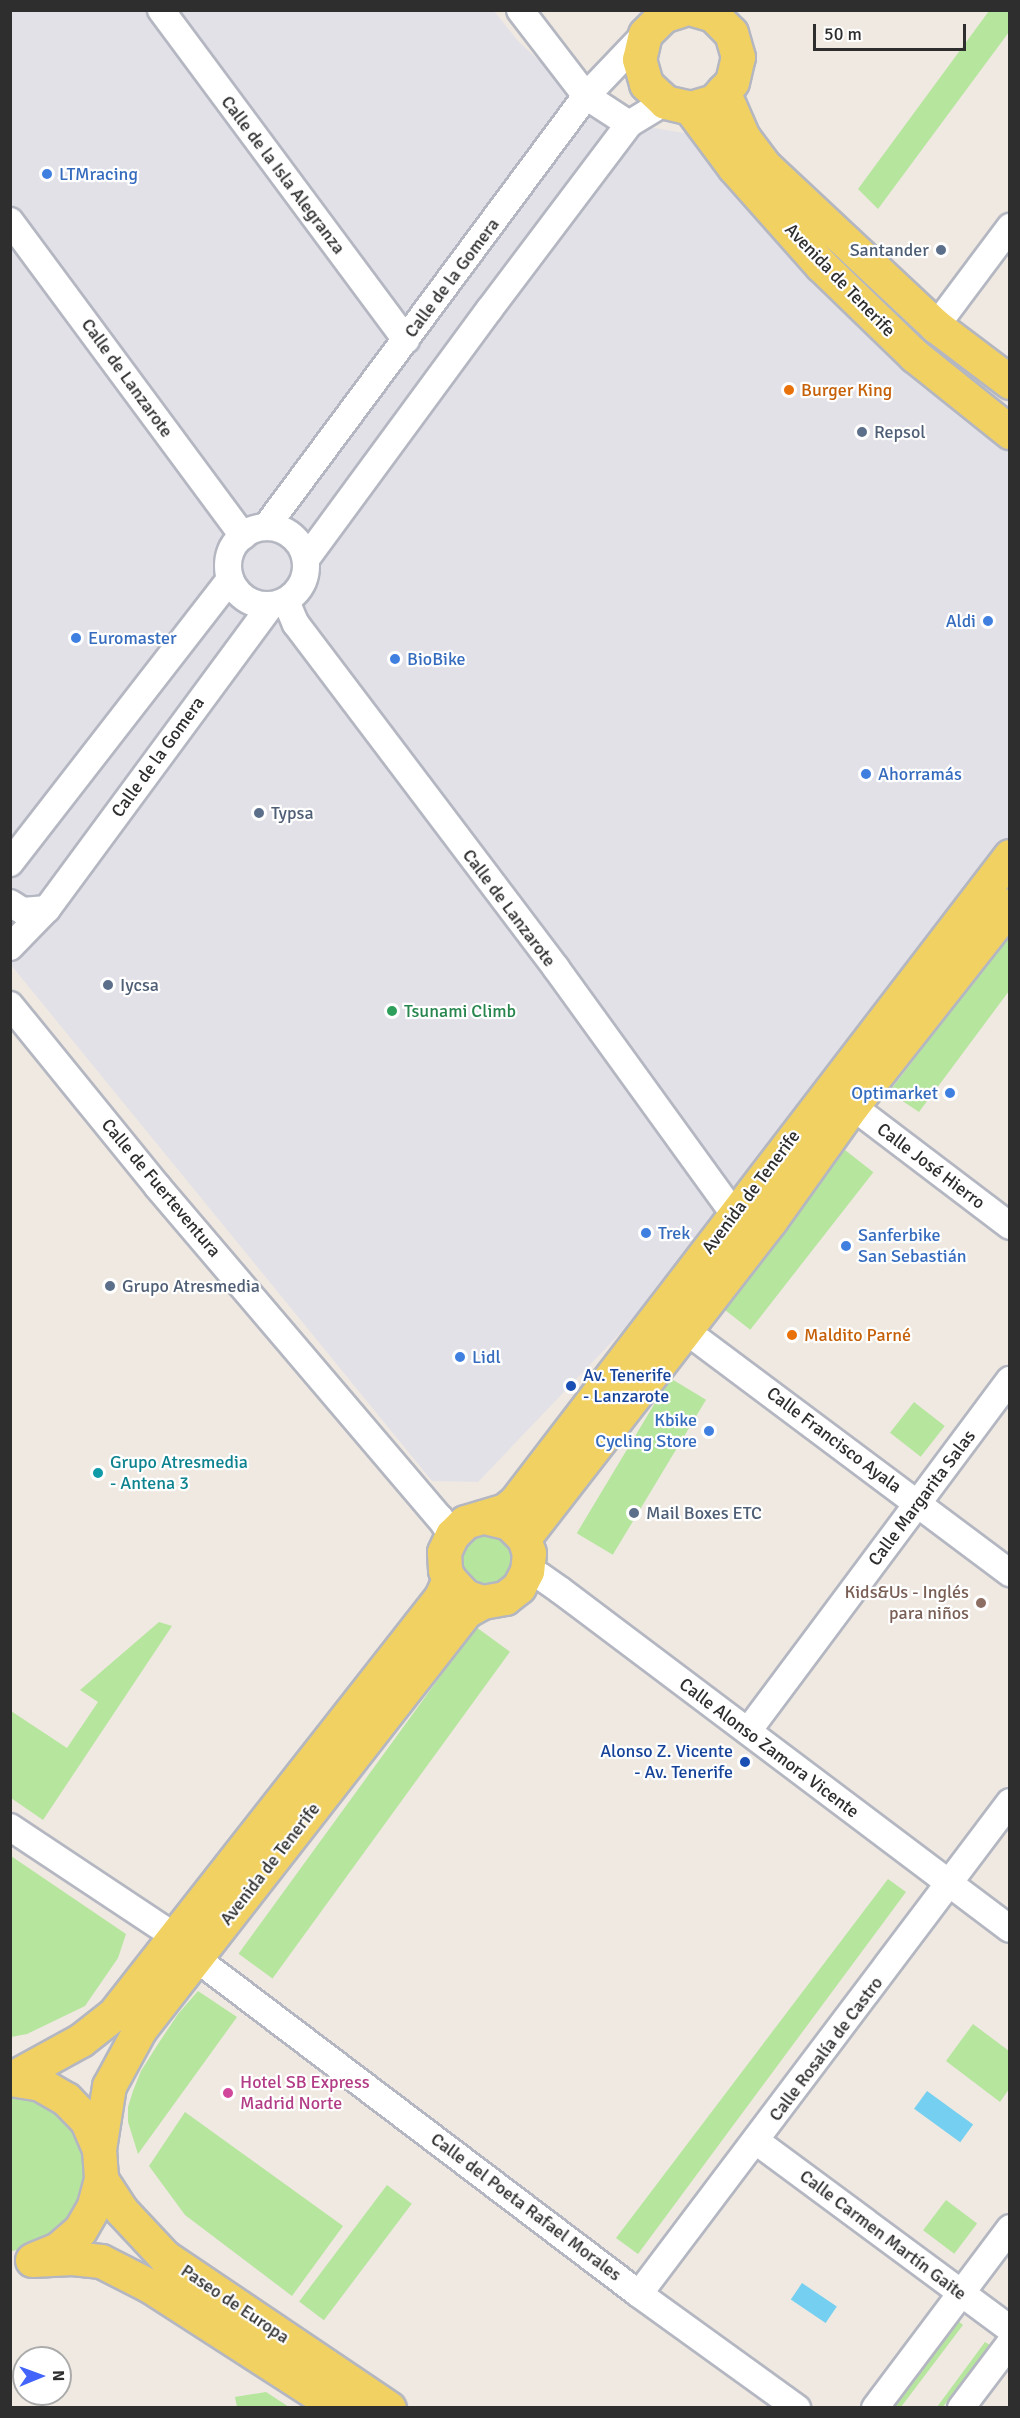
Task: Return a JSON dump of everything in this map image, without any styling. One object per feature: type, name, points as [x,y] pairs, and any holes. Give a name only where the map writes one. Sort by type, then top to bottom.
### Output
[{"type":"main road","points":[[682,15],[731,33],[738,57],[732,82],[723,92],[714,101],[677,105],[646,84],[639,59],[682,15]]},
{"type":"main road","name":"Avenida de Tenerife","points":[[723,92],[743,137],[766,167],[936,326],[1010,382]]},
{"type":"main road","name":"Avenida de Tenerife","points":[[677,105],[822,266],[915,356],[1010,432]]},
{"type":"main road","name":"Avenida de Tenerife","points":[[484,1517],[505,1510],[515,1502],[1010,856]]},
{"type":"main road","name":"Avenida de Tenerife","points":[[524,1538],[770,1221],[852,1107],[1010,905]]},
{"type":"main road","points":[[484,1517],[509,1523],[524,1538],[529,1553],[527,1571],[519,1587],[504,1598],[482,1602],[465,1596],[449,1579],[445,1570],[444,1552],[452,1535],[465,1522],[484,1517]]},
{"type":"main road","name":"Avenida de Tenerife","points":[[10,2079],[81,2040],[114,2014],[441,1597],[449,1579]]},
{"type":"main road","name":"Avenida de Tenerife","points":[[16,2262],[58,2249],[80,2230],[94,2206],[109,2086],[128,2047],[466,1611],[482,1602]]},
{"type":"main road","name":"Paseo de Europa","points":[[10,2079],[40,2084],[66,2098],[87,2121],[100,2164],[121,2210],[165,2257],[389,2408]]},
{"type":"main road","name":"Paseo de Europa","points":[[16,2262],[101,2261],[150,2286],[339,2408]]},
{"type":"street","name":"Calle de la Isla Alegranza","points":[[161,10],[406,340]]},
{"type":"street","points":[[520,10],[586,96],[629,124]]},
{"type":"street","name":"Calle de la Gomera","points":[[254,532],[406,340],[586,96],[682,15]]},
{"type":"street","points":[[306,559],[629,124],[677,105]]},
{"type":"street","name":"Calle de Lanzarote","points":[[10,221],[254,532]]},
{"type":"street","points":[[936,326],[1010,227]]},
{"type":"street","points":[[254,532],[286,532],[299,543],[306,559],[306,574],[299,590],[278,603],[255,604],[240,595],[230,579],[230,556],[254,532]]},
{"type":"street","points":[[10,863],[230,579]]},
{"type":"street","name":"Calle de la Gomera","points":[[10,947],[47,909],[278,603]]},
{"type":"street","name":"Calle de Lanzarote","points":[[278,603],[556,968],[734,1214]]},
{"type":"street","points":[[10,903],[23,911],[47,909]]},
{"type":"street","name":"Calle de Fuerteventura","points":[[10,1005],[157,1186],[440,1518],[452,1535]]},
{"type":"street","name":"Calle José Hierro","points":[[852,1107],[1010,1226]]},
{"type":"street","name":"Calle Francisco Ayala","points":[[685,1330],[1010,1573]]},
{"type":"street","name":"Calle Margarita Salas","points":[[747,1731],[1010,1380]]},
{"type":"street","name":"Calle Alonso Zamora Vicente","points":[[527,1571],[540,1576],[560,1590],[1010,1929]]},
{"type":"street","name":"Calle Rosalía de Castro","points":[[639,2294],[1010,1802]]},
{"type":"street","points":[[10,1827],[174,1936]]},
{"type":"street","name":"Calle del Poeta Rafael Morales","points":[[196,1959],[639,2294],[797,2408]]},
{"type":"street","name":"Calle Carmen Martín Gaite","points":[[756,2141],[1010,2330]]},
{"type":"street","points":[[875,2408],[1010,2228]]},
{"type":"street","points":[[961,2408],[1010,2343]]},
{"type":"shaded area","points":[[10,11],[494,11],[518,41],[574,93],[630,124],[714,138],[1009,432],[1009,856],[734,1214],[478,1482],[432,1481],[11,965]]},
{"type":"green space","points":[[989,11],[1009,11],[1009,32],[878,209],[858,189]]},
{"type":"green space","points":[[1009,935],[1009,991],[919,1112],[889,1092]]},
{"type":"green space","points":[[845,1150],[873,1172],[750,1330],[722,1308]]},
{"type":"green space","points":[[670,1378],[706,1400],[613,1555],[577,1533]]},
{"type":"green space","points":[[914,1402],[945,1426],[921,1457],[890,1433]]},
{"type":"green space","points":[[480,1533],[499,1535],[513,1547],[510,1581],[476,1591],[457,1561],[469,1538]]},
{"type":"green space","points":[[159,1622],[172,1626],[43,1820],[11,1798],[11,1711],[67,1748],[98,1702],[80,1690]]},
{"type":"green space","points":[[476,1627],[510,1652],[273,1979],[239,1954]]},
{"type":"green space","points":[[11,1856],[126,1934],[118,1958],[85,2006],[27,2034],[11,2037]]},
{"type":"green space","points":[[888,1879],[906,1892],[638,2254],[616,2238]]},
{"type":"green space","points":[[198,1991],[237,2017],[138,2154],[128,2122],[128,2107],[133,2091],[141,2071],[158,2044],[178,2014]]},
{"type":"green space","points":[[973,2024],[1009,2051],[1009,2089],[1000,2102],[946,2061]]},
{"type":"green space","points":[[11,2093],[26,2094],[70,2119],[90,2166],[77,2216],[36,2247],[11,2251]]},
{"type":"green space","points":[[185,2112],[343,2226],[292,2296],[185,2215],[149,2166]]},
{"type":"green space","points":[[387,2185],[412,2204],[324,2320],[299,2302]]},
{"type":"green space","points":[[946,2200],[977,2223],[954,2254],[923,2230]]},
{"type":"green space","points":[[958,2321],[963,2325],[901,2407],[895,2407]]},
{"type":"green space","points":[[985,2342],[990,2345],[943,2407],[937,2407]]},
{"type":"green space","points":[[266,2392],[289,2407],[237,2407],[235,2397]]},
{"type":"water","points":[[927,2091],[973,2125],[960,2142],[914,2109]]},
{"type":"water","points":[[802,2283],[837,2306],[826,2323],[791,2300]]},
{"type":"place","name":"LTMracing","points":[[47,174]]},
{"type":"place","name":"Santander","points":[[941,250]]},
{"type":"place","name":"Burger King","points":[[789,390]]},
{"type":"place","name":"Repsol","points":[[862,432]]},
{"type":"place","name":"Aldi","points":[[988,621]]},
{"type":"place","name":"Euromaster","points":[[76,638]]},
{"type":"place","name":"BioBike","points":[[395,659]]},
{"type":"place","name":"Ahorramás","points":[[866,774]]},
{"type":"place","name":"Typsa","points":[[259,813]]},
{"type":"place","name":"Iycsa","points":[[108,985]]},
{"type":"place","name":"Tsunami Climb","points":[[392,1011]]},
{"type":"place","name":"Optimarket","points":[[950,1093]]},
{"type":"place","name":"Trek","points":[[646,1233]]},
{"type":"place","name":"Sanferbike San Sebastián","points":[[846,1246]]},
{"type":"place","name":"Grupo Atresmedia","points":[[110,1286]]},
{"type":"place","name":"Maldito Parné","points":[[792,1335]]},
{"type":"place","name":"Lidl","points":[[460,1357]]},
{"type":"place","name":"Av. Tenerife - Lanzarote","points":[[571,1386]]},
{"type":"place","name":"Kbike Cycling Store","points":[[709,1431]]},
{"type":"place","name":"Grupo Atresmedia - Antena 3","points":[[98,1473]]},
{"type":"place","name":"Mail Boxes ETC","points":[[634,1513]]},
{"type":"place","name":"Kids&Us - Inglés para niños","points":[[981,1603]]},
{"type":"place","name":"Alonso Z. Vicente - Av. Tenerife","points":[[745,1762]]},
{"type":"place","name":"Hotel SB Express Madrid Norte","points":[[228,2093]]}]
